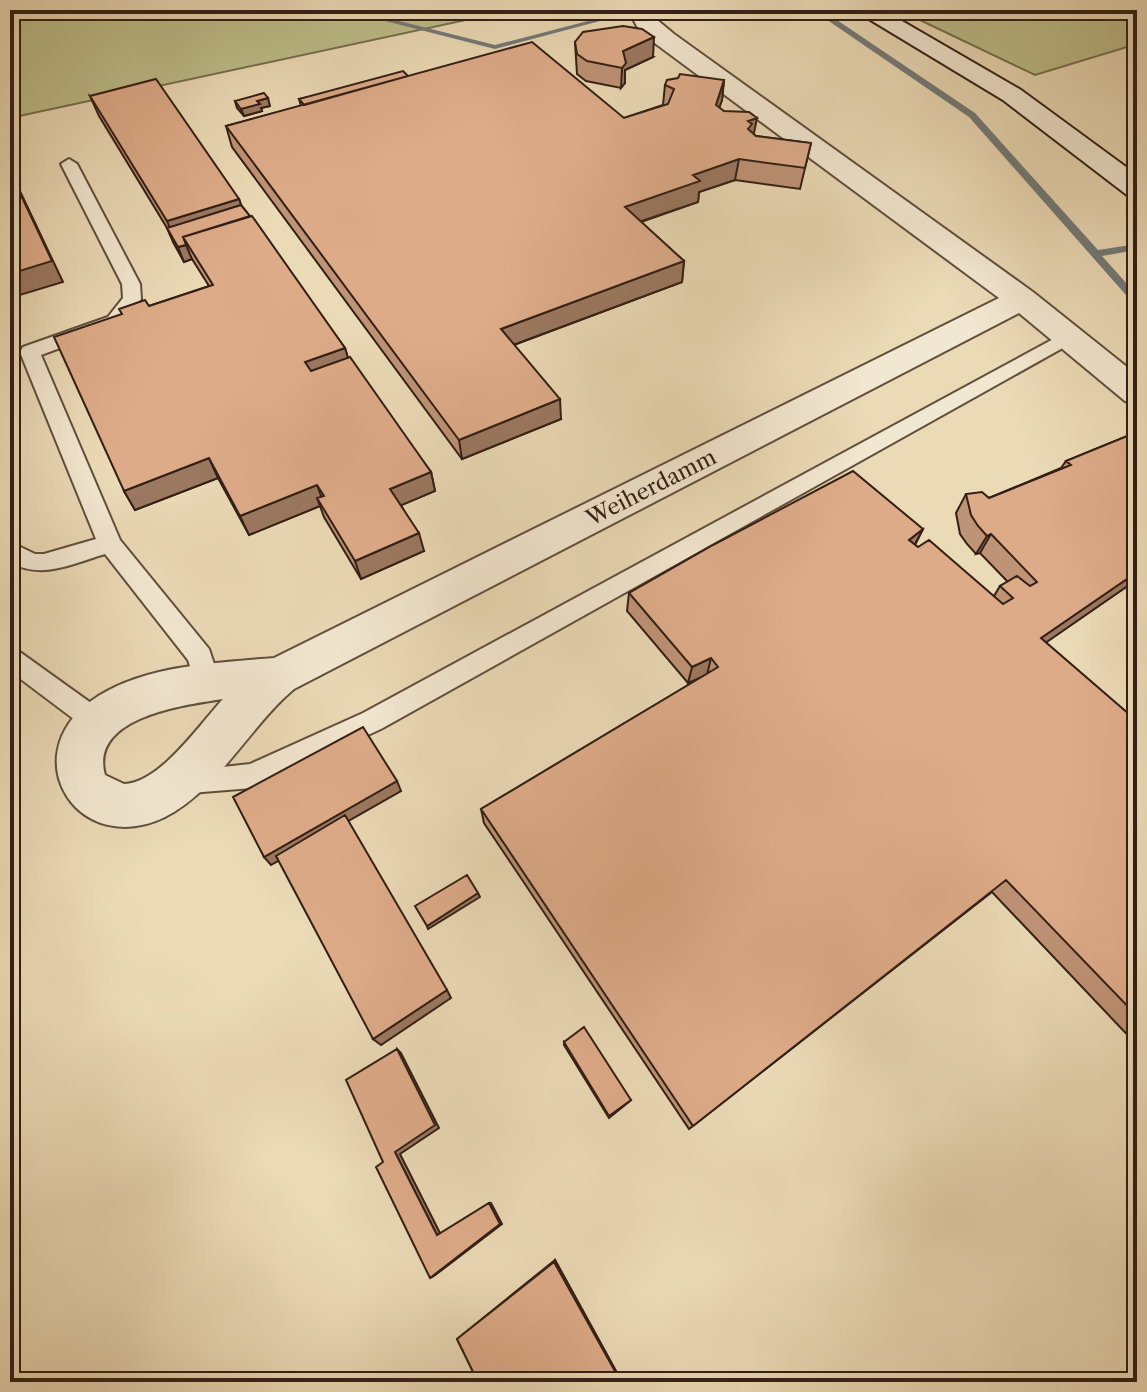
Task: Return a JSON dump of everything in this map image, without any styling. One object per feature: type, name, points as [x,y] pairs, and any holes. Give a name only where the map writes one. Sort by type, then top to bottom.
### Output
[{"type":"street","points":[[640,10],[646,23],[665,39],[1022,299],[1137,393]]},
{"type":"street","points":[[866,10],[1012,95],[1137,189]]},
{"type":"street","name":"Weiherdamm","points":[[279,676],[207,682],[157,691],[116,707],[87,738],[79,759],[85,788],[104,802],[130,806],[151,800],[178,782],[250,701],[279,676],[1022,299]]},
{"type":"lane","points":[[69,164],[131,284],[132,299],[115,321],[20,354],[110,544],[200,656],[207,682]]},
{"type":"lane","points":[[178,782],[252,776],[372,721],[1070,336]]},
{"type":"lane","points":[[10,551],[31,563],[44,563],[110,544]]},
{"type":"lane","points":[[10,656],[54,693],[100,724]]},
{"type":"green space","points":[[10,10],[512,10],[10,118]]},
{"type":"green space","points":[[899,10],[1137,10],[1137,44],[1035,75]]},
{"type":"building","points":[[623,26],[642,29],[654,37],[623,51],[626,63],[622,68],[587,61],[577,54],[575,42],[583,32]]},
{"type":"building","points":[[532,42],[624,118],[668,104],[674,89],[665,85],[667,80],[678,78],[680,74],[724,80],[716,105],[724,111],[749,112],[757,118],[748,121],[752,124],[748,129],[756,136],[811,143],[805,168],[739,159],[693,175],[700,181],[625,207],[684,261],[501,329],[560,399],[459,440],[226,126]]},
{"type":"building","points":[[403,71],[408,76],[304,105],[299,99]]},
{"type":"building","points":[[156,79],[239,199],[167,221],[90,96]]},
{"type":"building","points":[[264,93],[268,98],[257,101],[260,104],[241,109],[235,101]]},
{"type":"building","points":[[10,172],[52,261],[10,274]]},
{"type":"building","points":[[241,205],[250,216],[183,237],[186,245],[178,247],[167,228]]},
{"type":"building","points":[[252,216],[345,348],[305,362],[311,371],[350,357],[431,472],[390,489],[419,533],[355,561],[317,498],[324,496],[317,485],[240,516],[209,458],[124,491],[54,337],[122,314],[119,309],[145,300],[149,306],[213,285],[183,237]]},
{"type":"building","points":[[1137,432],[1137,572],[1041,638],[1137,721],[1137,1016],[1006,880],[693,1126],[481,809],[718,667],[711,658],[692,667],[629,593],[853,471],[923,529],[909,540],[918,547],[929,540],[1003,604],[1013,598],[1000,586],[1017,576],[1030,586],[1037,582],[991,534],[987,536],[978,526],[971,515],[966,494],[982,492],[989,498],[1071,465],[1066,461]]},
{"type":"building","points":[[363,727],[397,781],[264,857],[233,797]]},
{"type":"building","points":[[345,815],[447,990],[373,1039],[276,856]]},
{"type":"building","points":[[467,875],[478,893],[427,926],[415,906]]},
{"type":"building","points":[[584,1027],[631,1100],[609,1116],[564,1042]]},
{"type":"building","points":[[397,1049],[435,1125],[395,1152],[437,1235],[489,1203],[500,1224],[430,1278],[376,1167],[383,1162],[346,1080]]},
{"type":"building","points":[[554,1262],[621,1382],[478,1382],[457,1339]]},
{"type":"waterway","points":[[346,10],[495,47],[611,17]]},
{"type":"waterway","points":[[667,14],[710,10]]},
{"type":"waterway","points":[[802,10],[819,11],[972,115],[1095,254]]},
{"type":"waterway","points":[[1095,254],[1137,247]]},
{"type":"waterway","points":[[1095,254],[1137,301]]}]
